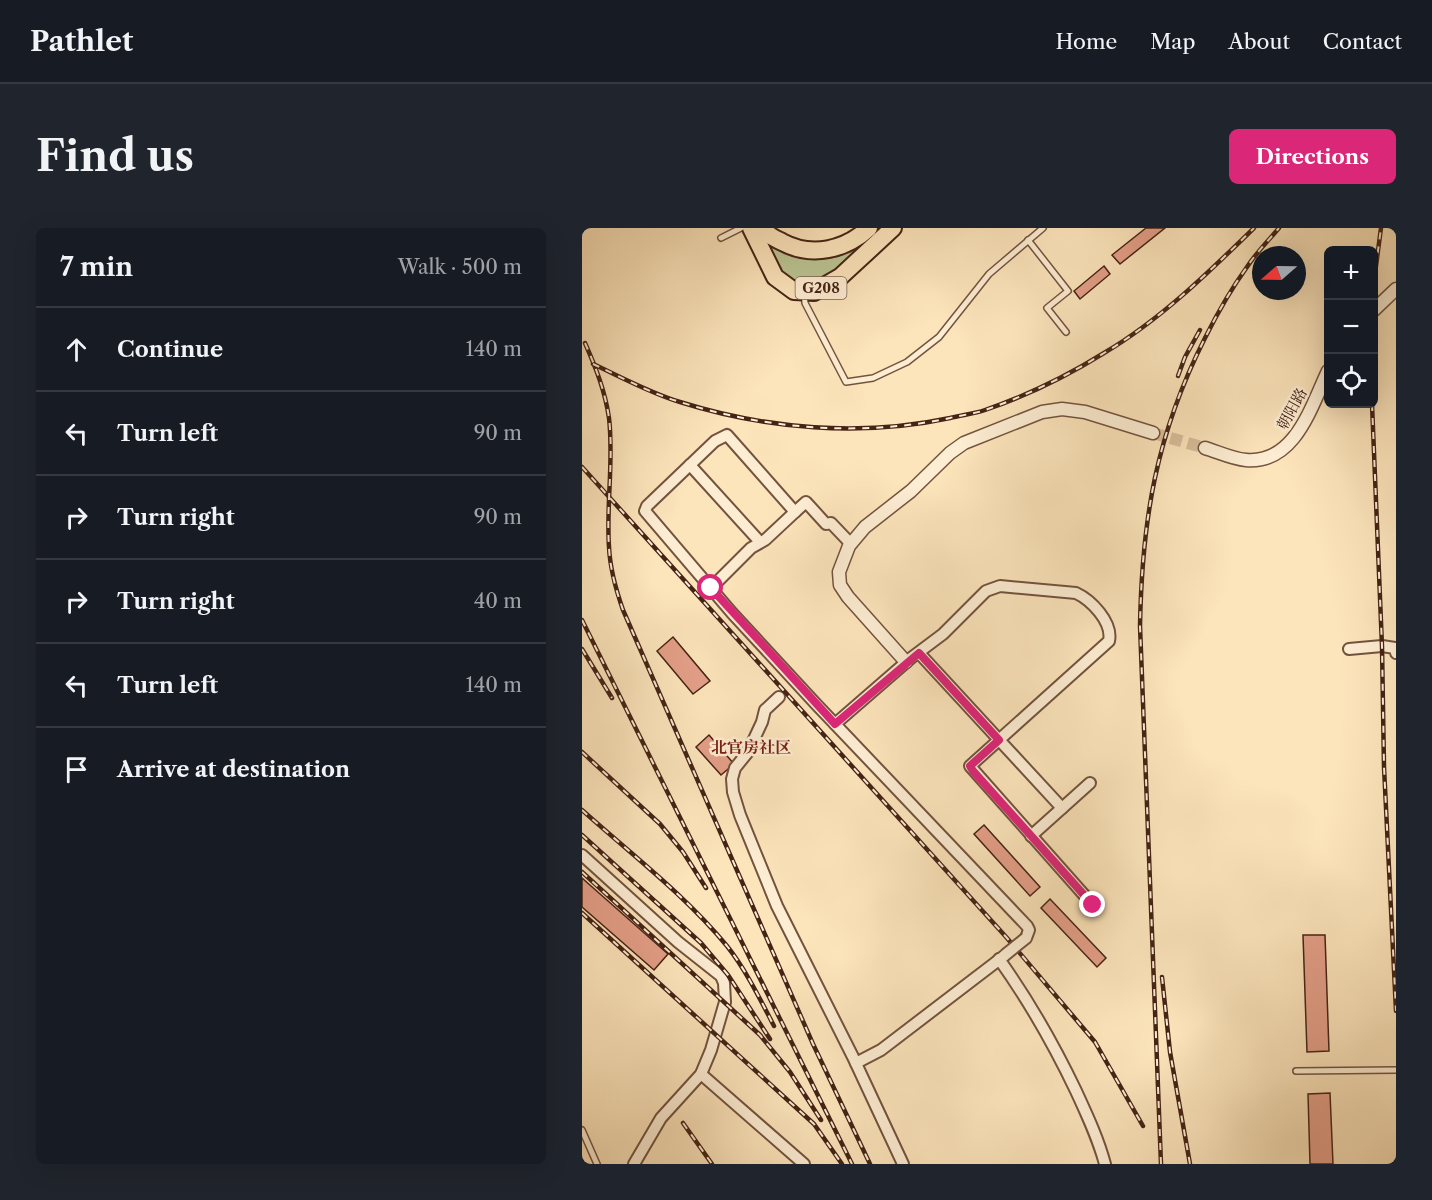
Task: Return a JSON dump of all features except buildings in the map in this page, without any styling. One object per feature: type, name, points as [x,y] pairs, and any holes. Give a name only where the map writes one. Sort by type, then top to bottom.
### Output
[{"type":"highway","name":"G208","points":[[759,232],[788,245],[810,251],[838,248],[869,228]]},
{"type":"highway","name":"G208","points":[[759,232],[775,277],[794,291],[814,292],[840,277],[893,228]]},
{"type":"street","points":[[1378,306],[1396,289]]},
{"type":"street","name":"朝阳路","points":[[1205,448],[1245,460],[1266,459],[1281,452],[1295,437],[1324,381]]},
{"type":"street","points":[[906,662],[840,585],[839,572],[851,544],[865,527],[911,491],[950,453],[964,443],[1042,412],[1062,410],[1085,412],[1153,433]]},
{"type":"street","points":[[795,512],[727,435],[715,441],[647,506],[645,511],[711,588],[835,724],[1029,930],[1026,938],[1002,957],[881,1050],[856,1064]]},
{"type":"street","points":[[690,465],[760,542]]},
{"type":"street","points":[[711,588],[751,548],[806,502],[826,524],[831,523],[851,544]]},
{"type":"street","points":[[835,724],[906,662],[943,634],[986,591],[1000,586],[1076,593],[1086,597],[1096,608],[1110,634],[1109,641],[970,766],[1093,905]]},
{"type":"street","points":[[1349,648],[1382,646],[1395,648],[1396,653]]},
{"type":"street","points":[[919,653],[1062,808]]},
{"type":"street","points":[[779,697],[765,710],[748,752],[735,768],[732,779],[733,792],[777,906],[903,1164]]},
{"type":"street","points":[[1031,836],[1090,783]]},
{"type":"street","points":[[582,855],[678,942],[721,976],[724,983],[725,1002],[711,1050],[701,1074],[661,1118],[634,1164]]},
{"type":"street","points":[[1002,957],[1054,1047],[1099,1143],[1105,1164]]},
{"type":"street","points":[[701,1074],[804,1164]]},
{"type":"lane","points":[[721,238],[741,228]]},
{"type":"lane","points":[[803,291],[805,303],[846,382],[873,378],[907,362],[939,337],[989,274],[1043,228]]},
{"type":"lane","points":[[1028,240],[1068,291],[1047,308],[1066,332]]},
{"type":"lane","points":[[1296,1071],[1396,1070]]},
{"type":"lane","points":[[582,1130],[597,1164]]},
{"type":"green space","points":[[763,238],[786,252],[808,259],[831,258],[857,249],[822,279],[801,284],[791,281],[781,272]]},
{"type":"tunnel","points":[[1153,433],[1205,448]]},
{"type":"railway","points":[[593,364],[680,402],[746,419],[780,424],[814,427],[882,427],[916,424],[972,413],[1046,385],[1125,340],[1183,295],[1254,228]]},
{"type":"railway","points":[[1161,1164],[1140,626],[1144,550],[1155,478],[1163,444],[1188,374],[1210,329],[1241,275],[1279,228]]},
{"type":"railway","points":[[1378,251],[1381,228]]},
{"type":"railway","points":[[1178,376],[1185,357],[1200,330]]},
{"type":"railway","points":[[585,343],[600,380],[609,418],[611,450],[609,547],[614,579],[623,610],[813,1044],[870,1164]]},
{"type":"railway","points":[[1372,408],[1382,646],[1384,767],[1396,1011]]},
{"type":"railway","points":[[582,467],[1007,938],[1095,1042],[1143,1126]]},
{"type":"railway","points":[[582,620],[852,1164]]},
{"type":"railway","points":[[582,649],[612,698]]},
{"type":"railway","points":[[582,752],[660,824],[683,852],[706,888]]},
{"type":"railway","points":[[582,810],[676,892],[711,927],[740,965],[774,1026]]},
{"type":"railway","points":[[582,835],[701,943],[728,975],[770,1039]]},
{"type":"railway","points":[[582,872],[760,1035],[790,1072],[821,1120]]},
{"type":"railway","points":[[582,913],[814,1124],[842,1164]]},
{"type":"railway","points":[[1162,977],[1170,1052],[1190,1164]]},
{"type":"railway","points":[[683,1123],[712,1164]]},
{"type":"district","name":"北官房社区","points":[[751,747]]},
{"type":"route","points":[[711,588],[835,724],[919,653],[999,740],[970,766],[973,771],[1093,905]]}]
